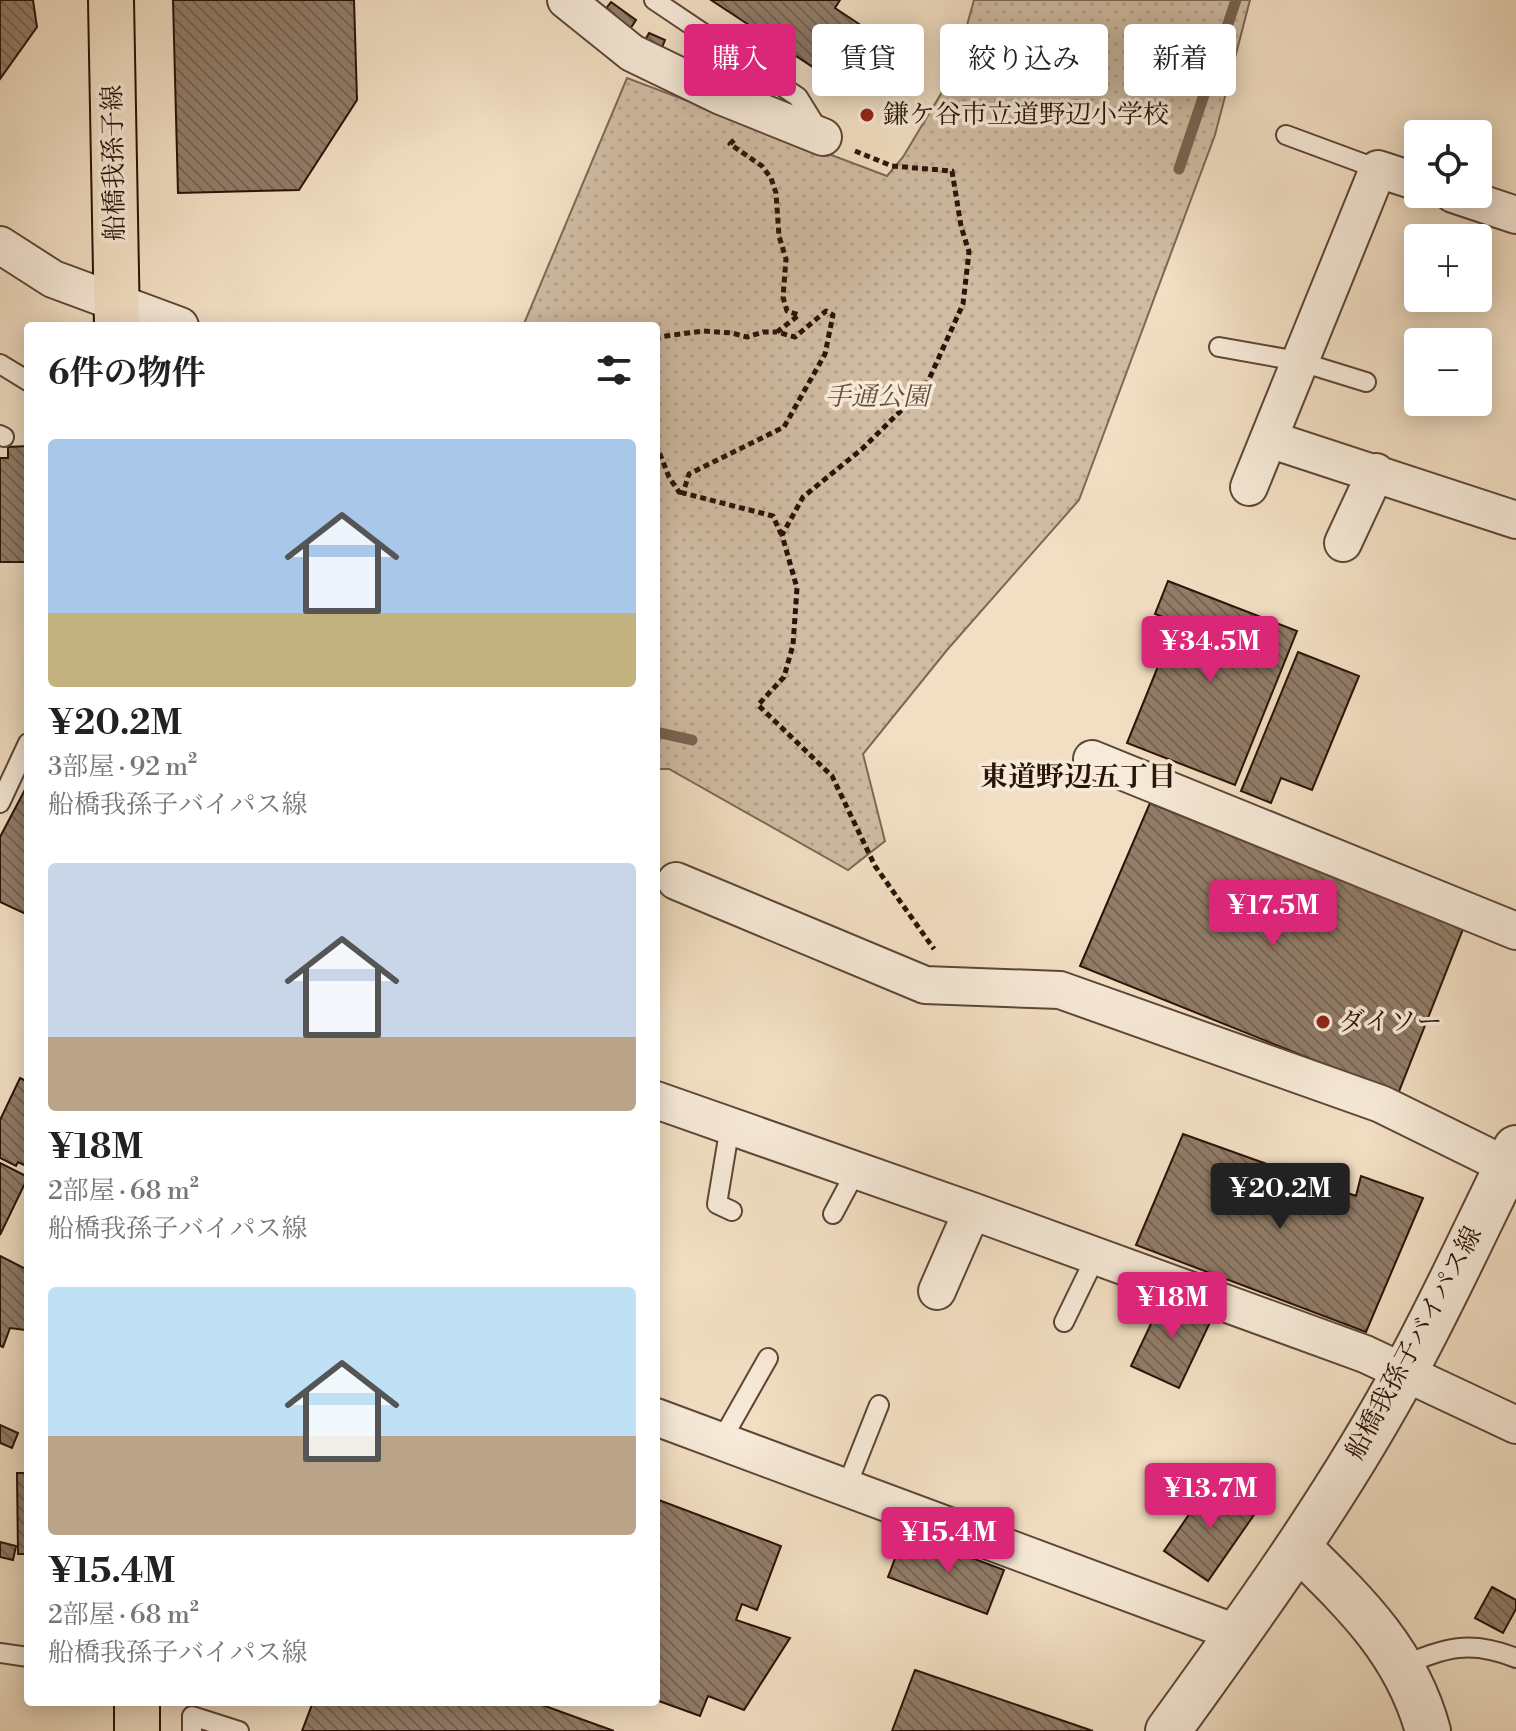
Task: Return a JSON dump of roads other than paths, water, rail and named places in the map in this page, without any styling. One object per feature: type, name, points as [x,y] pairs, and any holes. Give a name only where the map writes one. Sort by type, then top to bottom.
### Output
[{"type":"main road","name":"船橋我孫子線","points":[[111,0],[117,313]]},
{"type":"main road","points":[[137,1706],[137,1731]]},
{"type":"street","points":[[566,0],[632,53],[721,96],[823,137]]},
{"type":"street","points":[[1249,487],[1378,169],[1404,177]]},
{"type":"street","points":[[1492,207],[1516,215]]},
{"type":"street","points":[[0,245],[53,279],[117,313],[161,322]]},
{"type":"street","points":[[1269,439],[1516,520]]},
{"type":"street","points":[[1343,543],[1376,472]]},
{"type":"street","points":[[1092,759],[1516,931]]},
{"type":"street","points":[[676,881],[925,985],[1060,990],[1381,1104],[1512,1157]]},
{"type":"street","points":[[660,1101],[1365,1354],[1516,1425]]},
{"type":"street","name":"船橋我孫子バイパス線","points":[[1168,1731],[1298,1547],[1404,1373],[1512,1157]]},
{"type":"street","points":[[937,1291],[972,1211]]},
{"type":"street","points":[[660,1418],[1239,1634]]},
{"type":"street","points":[[1298,1547],[1370,1620],[1392,1649],[1420,1704],[1428,1731]]},
{"type":"lane","points":[[654,0],[798,97],[823,137]]},
{"type":"lane","points":[[1286,135],[1378,169]]},
{"type":"lane","points":[[1219,347],[1298,361],[1366,382]]},
{"type":"lane","points":[[0,364],[24,379]]},
{"type":"lane","points":[[0,803],[24,752]]},
{"type":"lane","points":[[730,1126],[717,1204],[732,1211]]},
{"type":"lane","points":[[833,1214],[856,1171]]},
{"type":"lane","points":[[1064,1322],[1096,1256]]},
{"type":"lane","points":[[721,1441],[768,1358]]},
{"type":"lane","points":[[846,1488],[879,1405]]},
{"type":"lane","points":[[1401,1666],[1451,1647],[1492,1648],[1516,1658]]},
{"type":"lane","points":[[0,1653],[24,1656]]},
{"type":"lane","points":[[192,1731],[192,1716],[239,1731]]},
{"type":"waterway","points":[[1179,169],[1236,0]]},
{"type":"waterway","points":[[660,733],[692,740]]},
{"type":"place","name":"鎌ケ谷市立道野辺小学校","points":[[867,115]]},
{"type":"place","name":"ダイソー","points":[[1323,1022]]},
{"type":"district","name":"東道野辺五丁目","points":[[1078,777]]},
{"type":"park label","name":"手通公園","points":[[877,397]]}]
